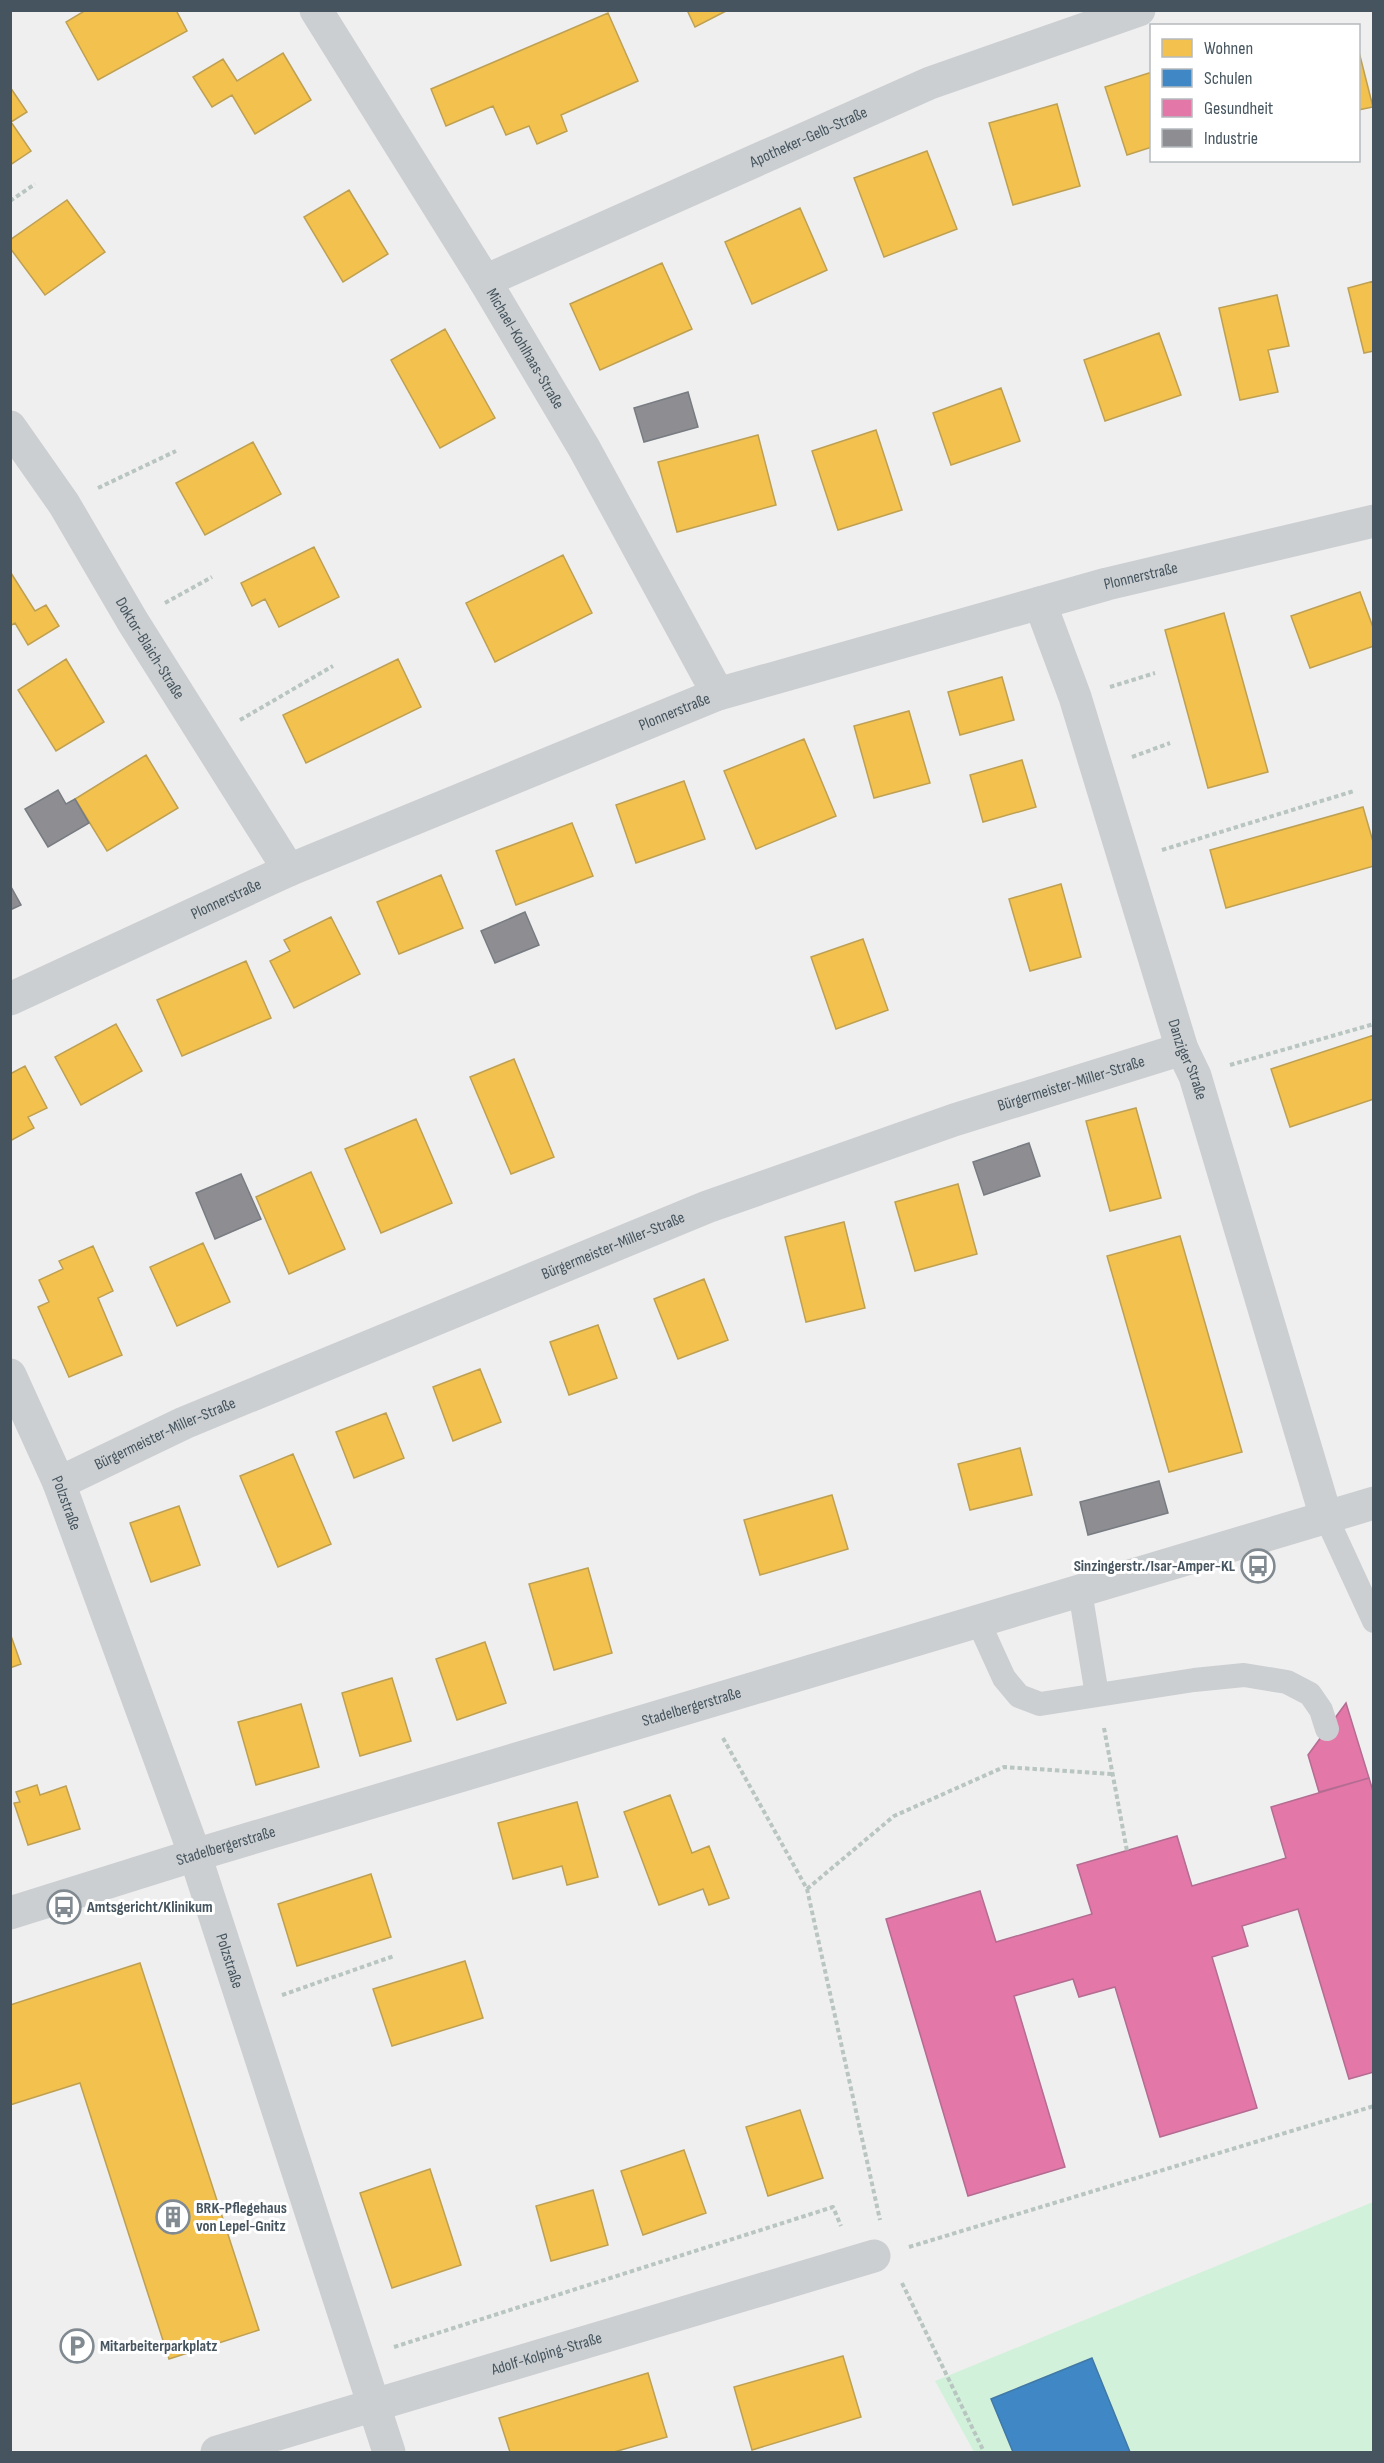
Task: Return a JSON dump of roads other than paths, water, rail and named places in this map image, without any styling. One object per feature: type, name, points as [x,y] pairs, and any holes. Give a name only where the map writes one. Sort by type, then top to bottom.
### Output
[{"type":"street","name":"Michael-Kohlhaas-Straße","points":[[316,10],[485,281],[584,448],[718,694]]},
{"type":"street","name":"Apotheker-Gelb-Straße","points":[[485,281],[930,84],[1139,10]]},
{"type":"street","name":"Doktor-Blaich-Straße","points":[[10,427],[64,504],[133,622],[289,870]]},
{"type":"street","name":"Plonnerstraße","points":[[10,999],[289,870],[718,694],[1107,584],[1374,521]]},
{"type":"street","name":"Danziger Straße","points":[[1040,603],[1075,697],[1326,1517]]},
{"type":"street","name":"Bürgermeister-Miller-Straße","points":[[59,1484],[184,1422],[707,1207],[954,1120],[1188,1062]]},
{"type":"street","name":"Polzstraße","points":[[10,1375],[59,1484],[195,1855],[389,2452]]},
{"type":"street","name":"Stadelbergerstraße","points":[[10,1913],[195,1855],[1374,1503]]},
{"type":"street","name":"Adolf-Kolping-Straße","points":[[218,2452],[873,2256]]},
{"type":"lane","points":[[1326,1517],[1374,1621]]},
{"type":"lane","points":[[1080,1591],[1097,1695]]},
{"type":"lane","points":[[978,1622],[1004,1678],[1019,1696],[1040,1704],[1194,1680],[1244,1676],[1287,1682],[1310,1694],[1321,1710],[1327,1729]]},
{"type":"place","name":"Sinzingerstr./Isar-Amper-KL","points":[[1258,1566]]},
{"type":"place","name":"Amtsgericht/Klinikum","points":[[64,1907]]},
{"type":"place","name":"BRK-Pflegehaus von Lepel-Gnitz","points":[[173,2217]]},
{"type":"place","name":"Mitarbeiterparkplatz","points":[[77,2346]]}]
